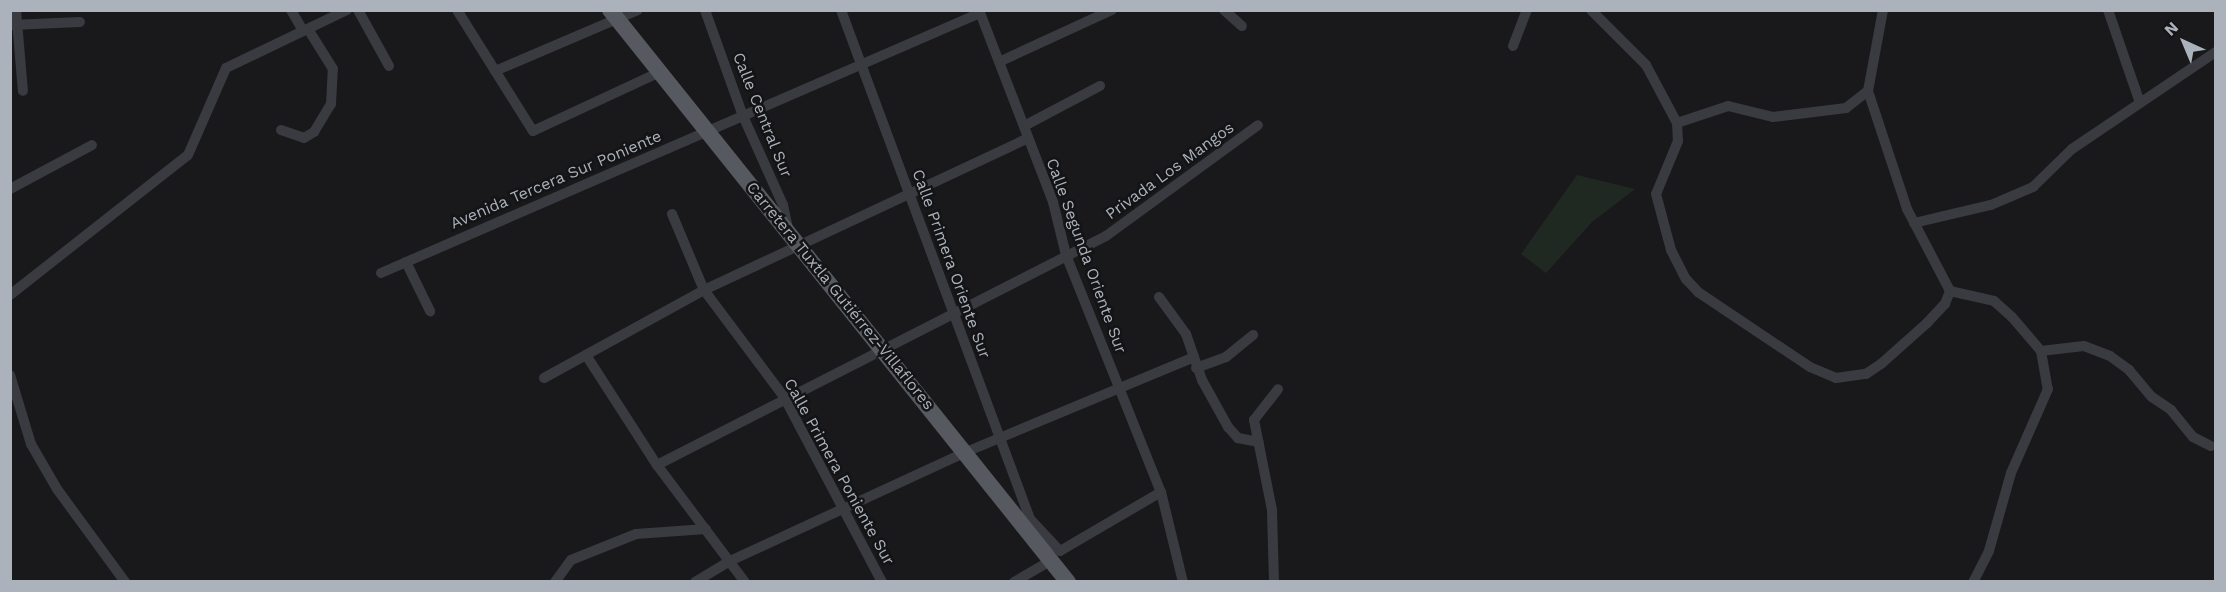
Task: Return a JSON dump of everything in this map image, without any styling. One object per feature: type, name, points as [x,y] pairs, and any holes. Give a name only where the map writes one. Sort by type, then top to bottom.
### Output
[{"type":"main road","name":"Carretera Tuxtla Gutiérrez-Villaflores","points":[[614,15],[966,452],[1056,555],[1068,582]]},
{"type":"street","points":[[16,10],[14,25],[23,92]]},
{"type":"street","points":[[281,130],[304,138],[318,126],[331,104],[333,69],[291,10]]},
{"type":"street","points":[[10,295],[188,155],[226,68],[347,10]]},
{"type":"street","points":[[358,10],[389,66]]},
{"type":"street","points":[[457,10],[533,131],[660,72]]},
{"type":"street","points":[[495,71],[614,15],[638,10]]},
{"type":"street","name":"Calle Central Sur","points":[[705,10],[743,116],[774,184],[788,232]]},
{"type":"street","name":"Calle Primera Oriente Sur","points":[[841,10],[954,314],[1027,523]]},
{"type":"street","points":[[1001,61],[1112,10]]},
{"type":"street","points":[[1224,10],[1242,26]]},
{"type":"street","points":[[1513,46],[1527,10]]},
{"type":"street","points":[[1591,10],[1646,65],[1677,123],[1678,141],[1656,194],[1663,230],[1686,279],[1718,307],[1810,367],[1836,378],[1866,374],[1881,364],[1945,304],[1950,291],[1914,223],[1868,91],[1883,10]]},
{"type":"street","points":[[2108,10],[2140,103]]},
{"type":"street","name":"Avenida Tercera Sur Poniente","points":[[381,273],[979,12]]},
{"type":"street","name":"Calle Segunda Oriente Sur","points":[[979,12],[1001,61],[1053,202],[1066,255],[1161,492],[1183,582]]},
{"type":"street","points":[[14,25],[80,22]]},
{"type":"street","points":[[1914,223],[1991,205],[2033,187],[2072,149],[2216,52]]},
{"type":"street","points":[[1024,126],[1100,86]]},
{"type":"street","points":[[1677,123],[1728,106],[1773,117],[1826,113],[1846,108],[1868,91]]},
{"type":"street","name":"Privada Los Mangos","points":[[657,465],[784,397],[883,350],[1106,236],[1258,125]]},
{"type":"street","points":[[544,378],[704,291],[1028,138]]},
{"type":"street","points":[[10,189],[92,145]]},
{"type":"street","points":[[754,190],[774,184]]},
{"type":"street","name":"Calle Primera Poniente Sur","points":[[672,214],[704,291],[784,397],[842,511],[882,582]]},
{"type":"street","points":[[406,262],[430,311]]},
{"type":"street","points":[[1950,291],[1994,301],[2042,351],[2048,388],[2011,472],[1989,551],[1973,582]]},
{"type":"street","points":[[1159,297],[1186,334],[1195,362],[1228,427],[1238,438],[1259,442]]},
{"type":"street","points":[[695,582],[730,561],[998,437],[1117,387],[1195,362],[1226,357],[1253,335]]},
{"type":"street","points":[[2042,351],[2084,346],[2110,356],[2129,369],[2152,397],[2171,410],[2193,437],[2211,446]]},
{"type":"street","points":[[586,355],[657,465],[745,582]]},
{"type":"street","points":[[10,375],[31,444],[57,489],[125,582]]},
{"type":"street","points":[[1274,582],[1272,510],[1254,420],[1278,389]]},
{"type":"street","points":[[1014,582],[1161,492]]},
{"type":"street","points":[[555,582],[571,560],[636,534],[706,529]]},
{"type":"shaded area","points":[[1577,175],[1635,189],[1592,222],[1546,273],[1521,254]]}]
